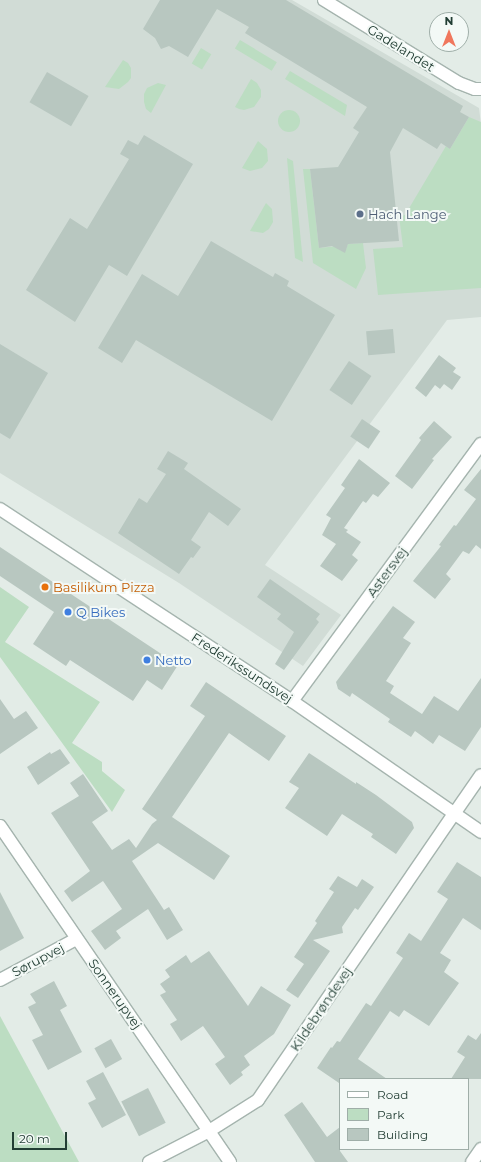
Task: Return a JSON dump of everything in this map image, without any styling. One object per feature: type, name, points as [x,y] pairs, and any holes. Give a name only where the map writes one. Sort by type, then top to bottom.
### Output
[{"type":"street","name":"Gadelandet","points":[[324,0],[459,83],[475,89],[481,89]]},
{"type":"street","name":"Astersvej","points":[[292,701],[481,444]]},
{"type":"street","name":"Frederikssundsvej","points":[[0,510],[292,701],[481,832]]},
{"type":"street","name":"Kildebrøndevej","points":[[149,1162],[209,1131],[258,1100],[481,775]]},
{"type":"street","name":"Sonnerupvej","points":[[0,826],[230,1162]]},
{"type":"street","name":"Sørupvej","points":[[0,980],[76,939]]},
{"type":"street","points":[[472,1162],[481,1149]]},
{"type":"shaded area","points":[[0,0],[292,0],[479,108],[481,124],[481,317],[447,320],[265,565],[341,615],[303,666],[179,583],[0,473]]},
{"type":"green space","points":[[240,40],[277,62],[272,71],[235,49]]},
{"type":"green space","points":[[201,48],[211,54],[202,70],[192,63]]},
{"type":"green space","points":[[123,60],[128,63],[131,68],[131,78],[119,89],[105,87]]},
{"type":"green space","points":[[290,71],[347,105],[345,116],[285,79]]},
{"type":"green space","points":[[251,79],[257,83],[261,90],[261,97],[254,107],[244,110],[239,109],[235,107]]},
{"type":"green space","points":[[158,83],[166,85],[151,113],[146,109],[144,94],[147,88]]},
{"type":"green space","points":[[289,110],[293,111],[299,117],[299,125],[293,131],[289,132],[285,131],[279,125],[278,121],[279,117],[285,111]]},
{"type":"green space","points":[[469,117],[481,122],[481,288],[378,295],[373,249],[403,247],[399,216],[405,215],[446,146],[450,149]]},
{"type":"green space","points":[[258,141],[267,149],[268,161],[262,168],[250,171],[242,168]]},
{"type":"green space","points":[[287,158],[293,161],[303,262],[295,258]]},
{"type":"green space","points":[[303,169],[310,169],[319,248],[338,246],[346,249],[348,244],[363,243],[366,268],[356,289],[313,263]]},
{"type":"green space","points":[[266,203],[272,209],[273,222],[269,229],[263,233],[250,231]]},
{"type":"green space","points":[[0,587],[29,607],[5,642],[100,702],[72,743],[102,762],[102,771],[125,790],[112,812],[0,657]]},
{"type":"green space","points":[[0,1016],[79,1162],[0,1162]]},
{"type":"building","points":[[160,0],[286,0],[463,106],[460,112],[469,117],[450,149],[441,143],[437,149],[403,128],[390,152],[399,241],[348,244],[345,253],[332,246],[319,248],[310,169],[338,167],[359,132],[353,128],[367,107],[245,33],[249,27],[217,9],[188,57],[169,46],[161,49],[155,38],[143,29]]},
{"type":"building","points":[[47,72],[89,96],[71,126],[30,102]]},
{"type":"building","points":[[144,135],[193,164],[127,276],[109,265],[75,322],[26,290],[70,218],[87,229],[129,159],[120,154],[128,140],[138,145]]},
{"type":"building","points":[[211,241],[273,277],[275,273],[289,281],[287,286],[335,315],[272,421],[136,340],[122,363],[98,348],[142,274],[178,296]]},
{"type":"building","points":[[393,329],[395,353],[368,355],[366,331]]},
{"type":"building","points":[[0,344],[48,373],[10,439],[0,433]]},
{"type":"building","points":[[439,355],[456,368],[453,372],[461,377],[452,390],[444,384],[440,389],[435,385],[426,397],[415,388]]},
{"type":"building","points":[[349,361],[371,376],[352,405],[329,390]]},
{"type":"building","points":[[362,419],[380,431],[368,449],[350,436]]},
{"type":"building","points":[[434,421],[452,437],[432,459],[434,460],[412,489],[395,476],[421,440],[419,438]]},
{"type":"building","points":[[168,451],[188,463],[184,469],[241,509],[228,526],[209,512],[191,540],[201,547],[193,558],[191,557],[179,574],[118,533],[139,498],[147,503],[166,474],[157,469]]},
{"type":"building","points":[[359,459],[390,483],[378,497],[373,494],[366,503],[363,501],[344,528],[348,530],[346,532],[361,542],[352,555],[358,560],[342,581],[320,566],[336,544],[322,535],[331,518],[326,515],[345,488],[341,485]]},
{"type":"building","points":[[481,469],[481,549],[476,545],[469,554],[463,551],[446,574],[451,579],[435,599],[413,581],[441,546],[439,545],[454,525],[456,526],[476,499],[464,490]]},
{"type":"building","points":[[0,547],[178,665],[162,690],[147,680],[133,701],[70,660],[66,666],[33,644],[54,612],[0,576]]},
{"type":"building","points":[[270,579],[320,614],[316,619],[319,622],[284,670],[275,664],[294,632],[277,619],[281,614],[257,597]]},
{"type":"building","points":[[393,606],[415,622],[403,638],[411,643],[386,681],[394,686],[390,693],[422,714],[434,696],[458,711],[481,678],[481,727],[465,751],[439,735],[433,744],[415,731],[411,737],[388,722],[390,719],[352,693],[350,697],[338,689],[336,682]]},
{"type":"building","points":[[206,682],[286,736],[269,761],[229,733],[172,817],[230,856],[214,880],[158,843],[132,861],[164,910],[169,907],[183,930],[167,940],[148,909],[116,931],[121,938],[105,950],[91,931],[122,909],[103,881],[72,902],[64,891],[90,871],[51,813],[79,796],[70,783],[83,774],[108,811],[92,822],[112,850],[129,839],[136,848],[152,824],[157,820],[142,809],[205,716],[190,706]]},
{"type":"building","points":[[0,699],[14,719],[26,711],[38,728],[0,754]]},
{"type":"building","points":[[60,749],[70,763],[38,785],[27,767],[50,752],[51,754]]},
{"type":"building","points":[[309,753],[356,784],[356,782],[376,795],[412,822],[414,828],[396,854],[371,837],[373,834],[342,814],[327,836],[285,808],[299,788],[289,782]]},
{"type":"building","points":[[457,862],[481,877],[481,930],[463,918],[440,953],[451,960],[444,972],[459,983],[429,1026],[404,1010],[399,1017],[390,1011],[358,1059],[386,1078],[339,1078],[339,1083],[317,1068],[331,1047],[332,1048],[337,1041],[340,1042],[366,1003],[371,1006],[403,958],[396,953],[409,933],[421,941],[448,899],[437,892]]},
{"type":"building","points":[[338,876],[357,887],[362,879],[374,887],[358,910],[355,908],[342,927],[343,933],[313,940],[330,951],[298,998],[286,990],[304,964],[294,957],[317,923],[315,921],[334,892],[329,889]]},
{"type":"building","points":[[0,892],[24,938],[0,951]]},
{"type":"building","points":[[209,951],[248,1006],[261,986],[291,1005],[274,1034],[244,1056],[250,1065],[241,1072],[243,1075],[230,1085],[215,1064],[225,1057],[203,1026],[181,1041],[170,1024],[177,1020],[160,995],[166,992],[160,984],[170,977],[165,970],[186,955],[191,963]]},
{"type":"building","points":[[54,981],[67,1006],[60,1010],[82,1052],[48,1070],[32,1040],[43,1035],[28,1007],[36,1003],[30,994]]},
{"type":"building","points":[[481,1033],[481,1079],[452,1078],[465,1057],[457,1052],[468,1035],[476,1040]]},
{"type":"building","points":[[111,1039],[122,1059],[106,1068],[94,1048]]},
{"type":"building","points":[[103,1072],[126,1115],[102,1128],[88,1103],[96,1099],[86,1081]]},
{"type":"building","points":[[148,1088],[166,1123],[139,1136],[121,1102]]},
{"type":"building","points":[[302,1102],[327,1137],[339,1128],[339,1150],[348,1162],[315,1162],[284,1115]]},
{"type":"place","name":"Hach Lange","points":[[360,214]]},
{"type":"place","name":"Basilikum Pizza","points":[[45,587]]},
{"type":"place","name":"Q Bikes","points":[[68,612]]},
{"type":"place","name":"Netto","points":[[147,660]]}]
